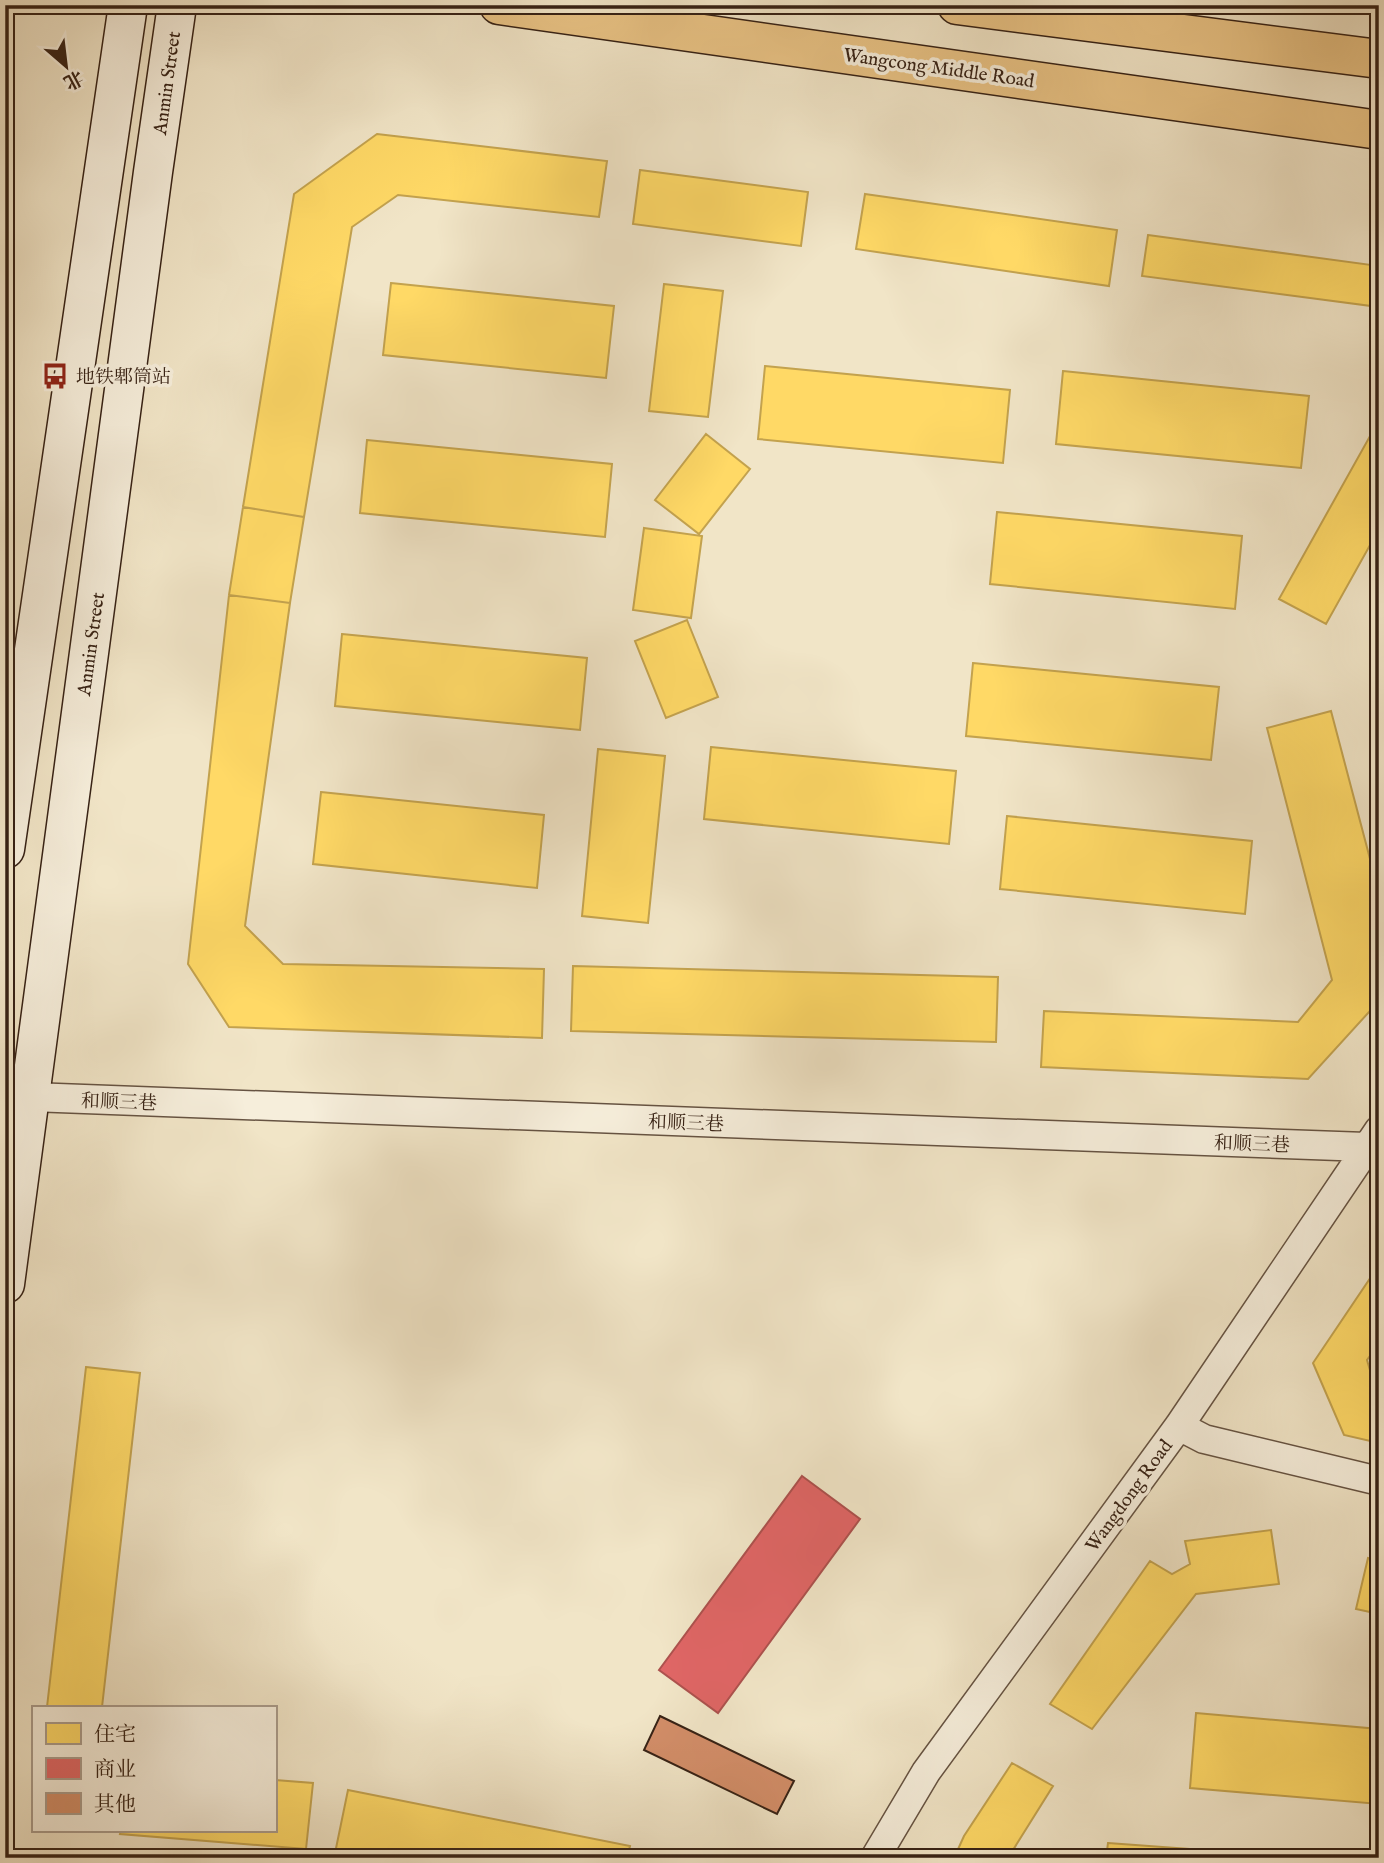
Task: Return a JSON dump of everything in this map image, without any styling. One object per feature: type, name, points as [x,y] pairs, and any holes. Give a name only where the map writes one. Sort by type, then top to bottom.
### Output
[{"type":"main road","points":[[5,849],[128,5]]},
{"type":"main road","name":"Anmin Street","points":[[5,1284],[18,1097],[177,5]]},
{"type":"main road","name":"Wangcong Middle Road","points":[[499,5],[1379,130]]},
{"type":"main road","points":[[957,5],[1379,60]]},
{"type":"street","name":"和顺三巷","points":[[18,1097],[1372,1138]]},
{"type":"street","name":"Wangdong Road","points":[[875,1858],[926,1772],[1179,1426],[1372,1138]]},
{"type":"street","points":[[1179,1426],[1204,1439],[1379,1481]]},
{"type":"building: 住宅","points":[[377,134],[607,161],[599,217],[398,195],[352,227],[304,517],[243,507],[294,194]]},
{"type":"building: 住宅","points":[[640,170],[808,192],[801,246],[633,224]]},
{"type":"building: 住宅","points":[[865,194],[1117,230],[1109,286],[856,249]]},
{"type":"building: 住宅","points":[[1148,235],[1379,266],[1379,307],[1142,276]]},
{"type":"building: 住宅","points":[[391,283],[614,306],[606,378],[383,355]]},
{"type":"building: 住宅","points":[[664,284],[723,291],[708,417],[649,411]]},
{"type":"building: 住宅","points":[[765,366],[1010,390],[1003,463],[758,439]]},
{"type":"building: 住宅","points":[[1063,371],[1309,396],[1301,468],[1056,444]]},
{"type":"building: 住宅","points":[[1379,420],[1379,529],[1326,624],[1279,599]]},
{"type":"building: 住宅","points":[[706,434],[750,469],[699,534],[655,500]]},
{"type":"building: 住宅","points":[[367,440],[612,464],[605,537],[360,513]]},
{"type":"building: 住宅","points":[[243,507],[304,517],[290,603],[229,595]]},
{"type":"building: 住宅","points":[[997,512],[1242,536],[1235,609],[990,584]]},
{"type":"building: 住宅","points":[[644,528],[702,536],[691,618],[633,610]]},
{"type":"building: 住宅","points":[[229,595],[290,603],[245,926],[283,964],[544,969],[542,1038],[229,1027],[188,964]]},
{"type":"building: 住宅","points":[[687,620],[718,697],[666,718],[635,641]]},
{"type":"building: 住宅","points":[[342,634],[587,658],[580,730],[335,706]]},
{"type":"building: 住宅","points":[[973,663],[1219,687],[1211,760],[966,736]]},
{"type":"building: 住宅","points":[[1331,711],[1379,893],[1379,1001],[1308,1079],[1041,1067],[1044,1011],[1298,1022],[1332,980],[1267,728]]},
{"type":"building: 住宅","points":[[711,747],[956,771],[949,844],[704,819]]},
{"type":"building: 住宅","points":[[598,749],[665,756],[648,923],[582,916]]},
{"type":"building: 住宅","points":[[321,792],[544,815],[537,888],[313,864]]},
{"type":"building: 住宅","points":[[1007,816],[1252,841],[1245,914],[1000,889]]},
{"type":"building: 住宅","points":[[573,966],[998,977],[996,1042],[571,1031]]},
{"type":"building: 住宅","points":[[1379,1265],[1379,1344],[1367,1360],[1374,1384],[1379,1386],[1379,1443],[1344,1435],[1313,1363]]},
{"type":"building: 住宅","points":[[86,1367],[140,1373],[102,1706],[47,1706]]},
{"type":"building: 住宅","points":[[1271,1530],[1279,1584],[1196,1594],[1092,1729],[1050,1704],[1150,1561],[1172,1574],[1190,1564],[1185,1541]]},
{"type":"building: 住宅","points":[[1368,1558],[1379,1561],[1379,1614],[1356,1609]]},
{"type":"building: 住宅","points":[[1196,1713],[1379,1729],[1379,1804],[1190,1788]]},
{"type":"building: 住宅","points":[[1012,1763],[1053,1786],[1008,1858],[954,1858],[964,1836]]},
{"type":"building: 住宅","points":[[276,1780],[313,1783],[306,1849],[120,1834],[276,1832]]},
{"type":"building: 住宅","points":[[348,1790],[630,1846],[627,1858],[334,1858]]},
{"type":"building: 住宅","points":[[1108,1843],[1311,1858],[1106,1858]]},
{"type":"building: 商业","points":[[802,1476],[860,1519],[718,1713],[659,1670]]},
{"type":"building: 其他","points":[[660,1716],[794,1781],[777,1814],[644,1750]]},
{"type":"place","name":"地铁郫筒站","points":[[55,376]]}]
